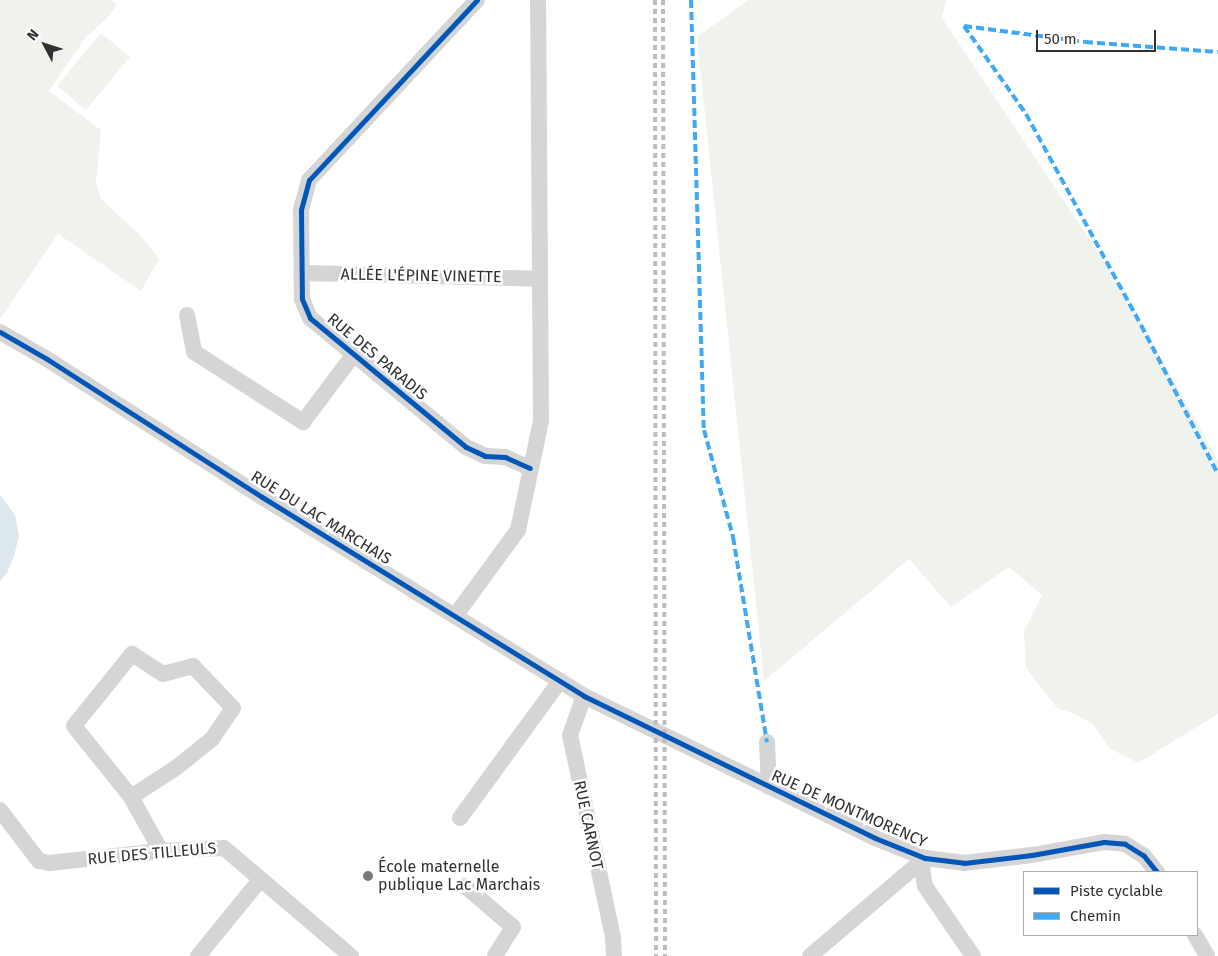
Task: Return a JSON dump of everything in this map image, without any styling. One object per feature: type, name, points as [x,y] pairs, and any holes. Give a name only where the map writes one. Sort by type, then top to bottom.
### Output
[{"type":"street","name":"RUE DES PARADIS","points":[[478,0],[309,180],[301,210],[302,299],[310,318],[466,447],[485,456],[505,457],[530,468]]},
{"type":"street","points":[[455,616],[518,530],[541,421],[538,0]]},
{"type":"street","name":"ALLÉE L'ÉPINE VINETTE","points":[[302,273],[540,279]]},
{"type":"street","points":[[187,315],[194,352],[303,422],[354,354]]},
{"type":"street","name":"RUE DU LAC MARCHAIS","points":[[0,332],[47,359],[584,696],[631,720]]},
{"type":"street","points":[[131,797],[177,767],[212,739],[233,708],[193,666],[164,674],[132,654],[74,726],[131,797],[161,851]]},
{"type":"street","points":[[460,818],[560,681]]},
{"type":"street","name":"RUE CARNOT","points":[[584,696],[570,735],[613,938],[614,956]]},
{"type":"street","name":"RUE DE MONTMORENCY","points":[[631,720],[875,838],[924,858],[964,863],[1032,855],[1104,842],[1125,844],[1144,856],[1156,871]]},
{"type":"street","points":[[767,742],[769,787]]},
{"type":"street","name":"RUE DES TILLEULS","points":[[0,810],[39,861],[49,863],[161,851],[224,848],[351,956]]},
{"type":"street","points":[[810,956],[924,858]]},
{"type":"street","points":[[924,858],[922,868],[925,886],[973,956]]},
{"type":"street","points":[[198,956],[260,880]]},
{"type":"street","points":[[465,886],[512,927],[495,956]]},
{"type":"street","points":[[1196,936],[1207,956],[1218,950]]},
{"type":"shaded area","points":[[0,0],[112,0],[117,5],[106,19],[86,37],[49,91],[101,130],[96,183],[101,199],[141,236],[159,259],[141,291],[58,234],[0,319]]},
{"type":"shaded area","points":[[748,0],[946,0],[942,18],[1128,297],[1218,461],[1218,714],[1138,763],[1109,748],[1093,724],[1072,713],[1057,708],[1026,668],[1024,631],[1042,595],[1009,567],[951,607],[909,559],[764,681],[697,37]]},
{"type":"shaded area","points":[[101,33],[130,57],[86,110],[57,86]]},
{"type":"shaded area","points":[[0,495],[15,515],[19,536],[7,573],[0,581]]},
{"type":"railway","points":[[655,0],[656,956]]},
{"type":"railway","points":[[663,0],[665,956]]},
{"type":"marked path","points":[[691,0],[704,430],[733,537],[767,742]]},
{"type":"marked path","points":[[964,26],[1026,114],[1141,325],[1218,474]]},
{"type":"marked path","points":[[964,26],[1085,42],[1218,52]]},
{"type":"cycle path","points":[[477,0],[309,180],[301,210],[302,299],[310,318],[466,447],[485,456],[505,457],[530,468]]},
{"type":"cycle path","points":[[0,332],[47,359],[262,497],[584,696],[875,838],[925,858],[964,863],[1032,855],[1104,842],[1125,844],[1144,856],[1156,871]]},
{"type":"place","name":"École maternelle publique Lac Marchais","points":[[368,876]]}]
